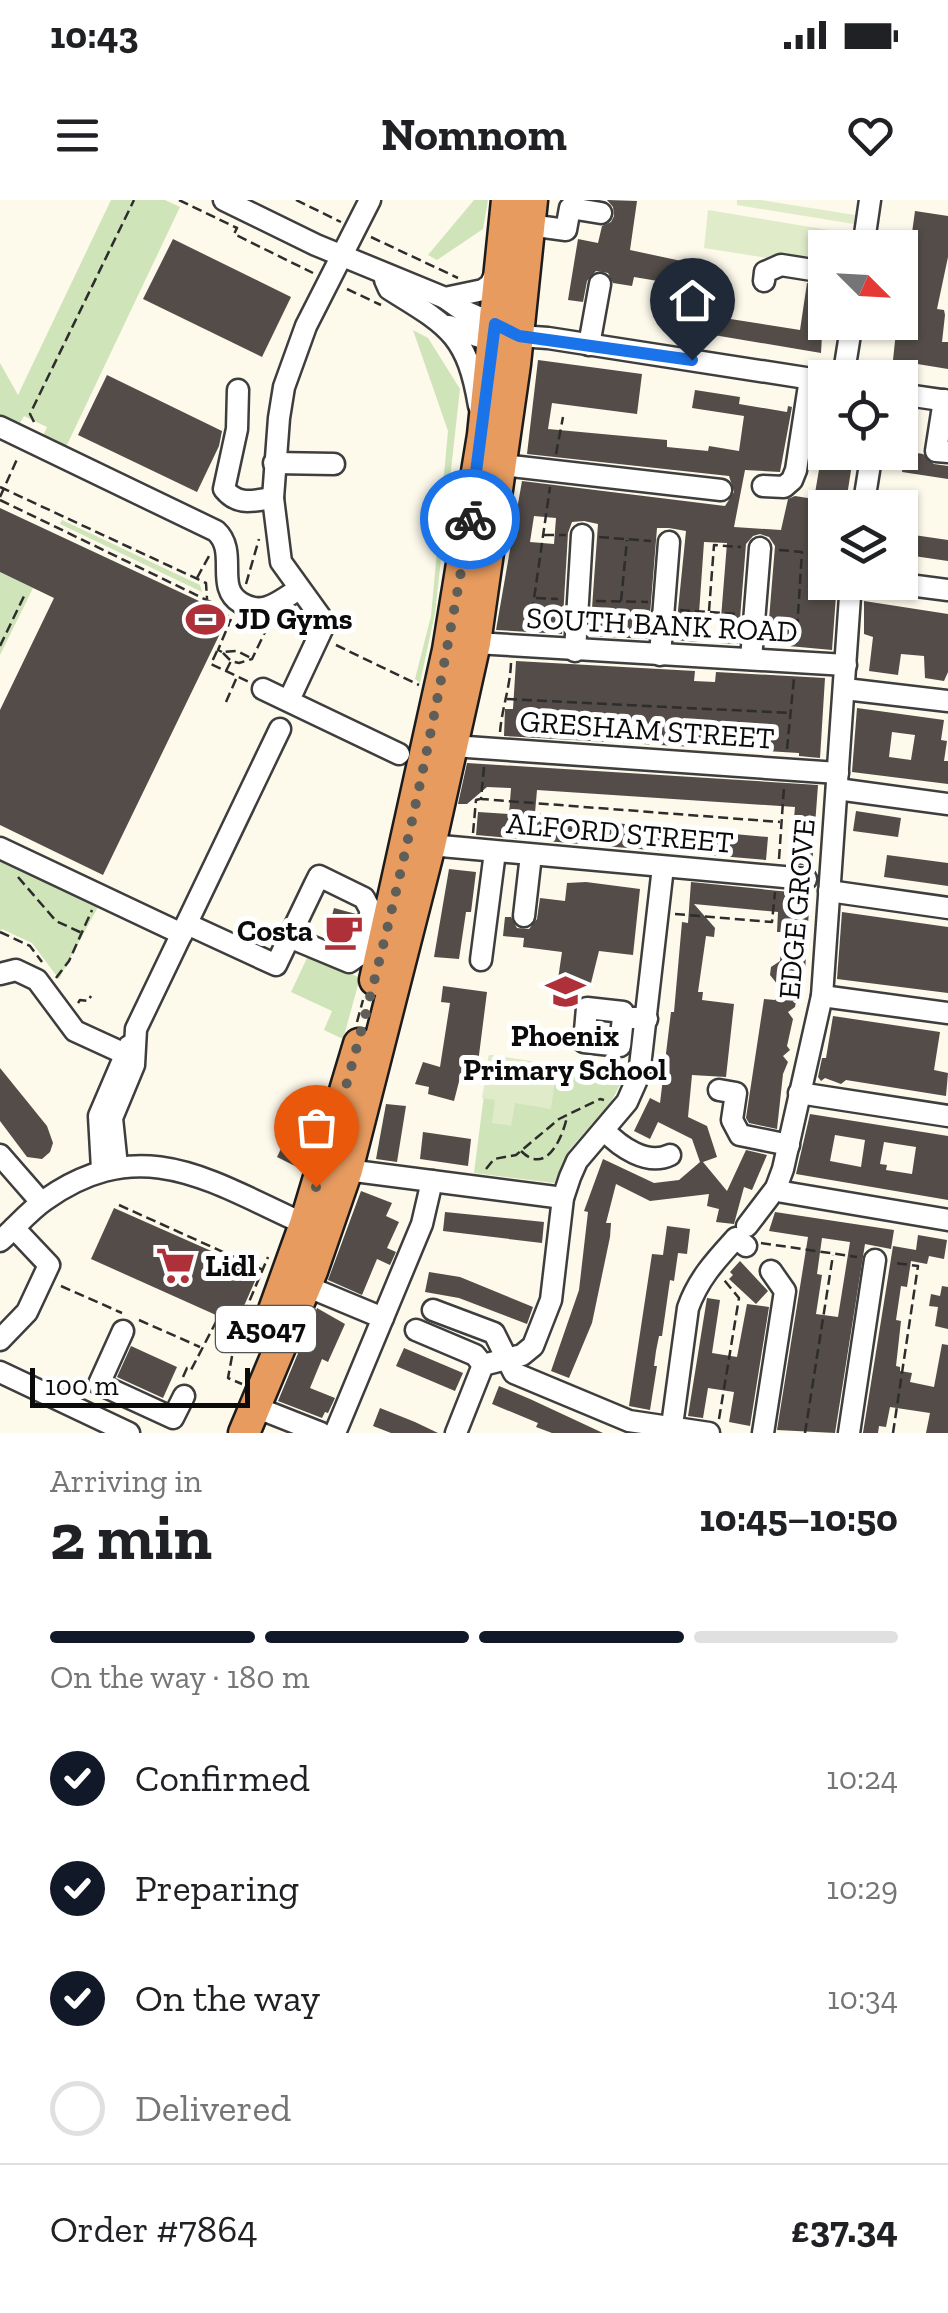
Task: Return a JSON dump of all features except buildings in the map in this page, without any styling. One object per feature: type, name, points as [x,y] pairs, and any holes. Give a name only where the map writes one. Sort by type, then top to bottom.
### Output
[{"type":"highway","name":"A5047","points":[[248,1408],[316,1228],[347,1170],[453,746],[474,644],[502,464],[503,334],[498,267],[507,200]]},
{"type":"highway","name":"A5047","points":[[224,1433],[248,1408],[306,1286],[448,650],[483,435],[530,212]]},
{"type":"street","points":[[224,200],[349,243],[382,274],[389,289],[448,326],[808,379]]},
{"type":"street","points":[[289,700],[325,624],[282,562],[273,498],[284,387],[306,326],[370,200]]},
{"type":"street","points":[[866,230],[870,200]]},
{"type":"street","points":[[530,212],[566,230],[570,208],[600,213]]},
{"type":"street","points":[[764,281],[765,272],[781,265],[808,269]]},
{"type":"street","points":[[445,298],[483,290],[490,285],[498,267]]},
{"type":"street","points":[[382,274],[445,298],[503,334]]},
{"type":"street","points":[[588,345],[600,284]]},
{"type":"street","points":[[448,326],[468,358],[483,435]]},
{"type":"street","points":[[238,390],[237,429],[224,489],[243,502],[273,498]]},
{"type":"street","points":[[918,397],[946,401],[936,450],[948,452]]},
{"type":"street","points":[[763,486],[784,487],[795,475],[808,419]]},
{"type":"street","points":[[0,427],[216,532],[226,544],[227,584],[238,602],[255,610],[267,610],[299,588]]},
{"type":"street","points":[[274,463],[334,464]]},
{"type":"street","points":[[502,464],[721,490]]},
{"type":"street","points":[[574,651],[582,535]]},
{"type":"street","points":[[660,656],[670,542]]},
{"type":"street","points":[[751,659],[760,548]]},
{"type":"street","points":[[918,586],[948,590]]},
{"type":"street","name":"EDGE GROVE","points":[[746,1236],[776,1188],[822,996],[850,600]]},
{"type":"street","name":"SOUTH BANK ROAD","points":[[474,644],[846,665]]},
{"type":"street","points":[[845,688],[948,701]]},
{"type":"street","points":[[263,689],[399,754]]},
{"type":"street","points":[[110,1167],[98,1116],[280,728]]},
{"type":"street","name":"GRESHAM STREET","points":[[453,746],[786,770],[948,804]]},
{"type":"street","name":"ALFORD STREET","points":[[430,845],[806,879]]},
{"type":"street","points":[[0,848],[99,894],[276,965],[289,937],[319,876],[364,898],[371,911],[359,955],[349,962],[289,937]]},
{"type":"street","points":[[481,960],[484,851]]},
{"type":"street","points":[[524,916],[530,855]]},
{"type":"street","points":[[484,1365],[522,1355],[533,1346],[551,1300],[563,1198],[577,1161],[626,1102],[639,1075],[663,867]]},
{"type":"street","points":[[830,891],[948,908]]},
{"type":"street","points":[[0,974],[16,970],[38,980],[76,1031],[128,1047]]},
{"type":"street","points":[[822,996],[948,1014]]},
{"type":"street","points":[[623,1017],[647,1019]]},
{"type":"street","points":[[719,1090],[736,1092],[732,1120],[740,1135],[788,1145]]},
{"type":"street","points":[[800,1093],[948,1116]]},
{"type":"street","points":[[604,1130],[616,1143],[649,1159],[670,1155]]},
{"type":"street","points":[[0,1155],[42,1202]]},
{"type":"street","points":[[0,1340],[26,1312],[49,1264],[7,1234],[42,1202],[72,1182],[110,1167],[176,1170],[208,1180],[316,1228]]},
{"type":"street","points":[[347,1170],[563,1198]]},
{"type":"street","points":[[335,1433],[422,1224],[432,1182]]},
{"type":"street","points":[[776,1188],[948,1220]]},
{"type":"street","points":[[671,1431],[694,1289],[736,1238],[746,1236]]},
{"type":"street","points":[[849,1433],[875,1260]]},
{"type":"street","points":[[764,1433],[785,1291],[771,1271]]},
{"type":"street","points":[[306,1286],[383,1318]]},
{"type":"street","points":[[432,1310],[494,1333],[514,1373],[629,1421],[671,1431],[709,1433]]},
{"type":"street","points":[[416,1330],[475,1355],[484,1365]]},
{"type":"street","points":[[123,1331],[99,1384],[173,1418],[182,1390]]},
{"type":"street","points":[[456,1433],[484,1365]]},
{"type":"street","points":[[0,1372],[129,1433]]},
{"type":"street","points":[[248,1408],[321,1433]]},
{"type":"path","points":[[134,200],[30,414],[34,421],[0,498],[220,606]]},
{"type":"path","points":[[296,200],[349,243]]},
{"type":"path","points":[[481,799],[503,702],[534,598],[562,416]]},
{"type":"path","points":[[2,488],[206,583]]},
{"type":"path","points":[[543,535],[670,542]]},
{"type":"path","points":[[621,601],[627,539]]},
{"type":"path","points":[[196,580],[207,556],[212,558],[207,599]]},
{"type":"path","points":[[0,646],[25,594]]},
{"type":"path","points":[[534,598],[621,601],[754,616]]},
{"type":"path","points":[[234,614],[211,664],[263,689]]},
{"type":"path","points":[[220,651],[237,651],[252,659]]},
{"type":"path","points":[[220,651],[231,661]]},
{"type":"path","points":[[659,912],[772,922],[795,662]]},
{"type":"path","points":[[226,702],[238,676]]},
{"type":"path","points":[[507,699],[792,713]]},
{"type":"path","points":[[484,851],[476,800],[481,799],[782,822]]},
{"type":"path","points":[[14,872],[56,921],[82,933]]},
{"type":"path","points":[[0,932],[30,946],[56,979],[69,962],[99,894]]},
{"type":"path","points":[[484,1174],[494,1158],[521,1152],[568,1115],[600,1099],[610,1102]]},
{"type":"path","points":[[521,1152],[530,1160],[546,1159],[568,1115]]},
{"type":"path","points":[[119,1205],[263,1270]]},
{"type":"path","points":[[746,1236],[754,1242],[918,1266],[893,1433]]},
{"type":"path","points":[[248,1408],[228,1378],[237,1329],[270,1253]]},
{"type":"path","points":[[806,1433],[834,1253]]},
{"type":"path","points":[[717,1433],[740,1298],[724,1284],[723,1274]]},
{"type":"path","points":[[182,1390],[218,1320],[237,1329]]},
{"type":"green space","points":[[111,200],[165,200],[180,207],[65,449],[42,438],[47,427],[24,416],[18,426],[0,417],[0,363],[18,395]]},
{"type":"green space","points":[[474,200],[488,200],[483,229],[437,260],[428,255]]},
{"type":"green space","points":[[737,200],[761,200],[855,215],[854,224],[737,205]]},
{"type":"green space","points":[[708,210],[829,230],[808,230],[808,264],[704,248]]},
{"type":"green space","points":[[413,330],[428,338],[460,389],[435,613],[420,683],[415,679],[431,616],[448,431]]},
{"type":"green space","points":[[62,520],[200,585],[202,592],[60,524]]},
{"type":"green space","points":[[0,572],[33,588],[0,655]]},
{"type":"green space","points":[[0,861],[98,907],[59,979],[32,943],[0,931]]},
{"type":"green space","points":[[302,950],[360,978],[343,1039],[324,1030],[332,1011],[291,992],[307,958]]},
{"type":"green space","points":[[489,1055],[625,1075],[611,1102],[570,1149],[554,1183],[474,1173]]},
{"type":"green space","points":[[489,1055],[557,1066],[551,1109],[515,1103],[511,1126],[492,1123],[495,1100],[482,1098]]},
{"type":"way so far","points":[[316,1187],[351,1077],[378,965],[448,650],[470,519]]},
{"type":"place","name":"JD Gyms","points":[[205,619]]},
{"type":"place","name":"Costa","points":[[343,931]]},
{"type":"place","name":"Phoenix Primary School","points":[[565,992]]},
{"type":"place","name":"Lidl","points":[[175,1266]]},
{"type":"route","points":[[470,519],[495,324],[519,336],[692,360]]}]
